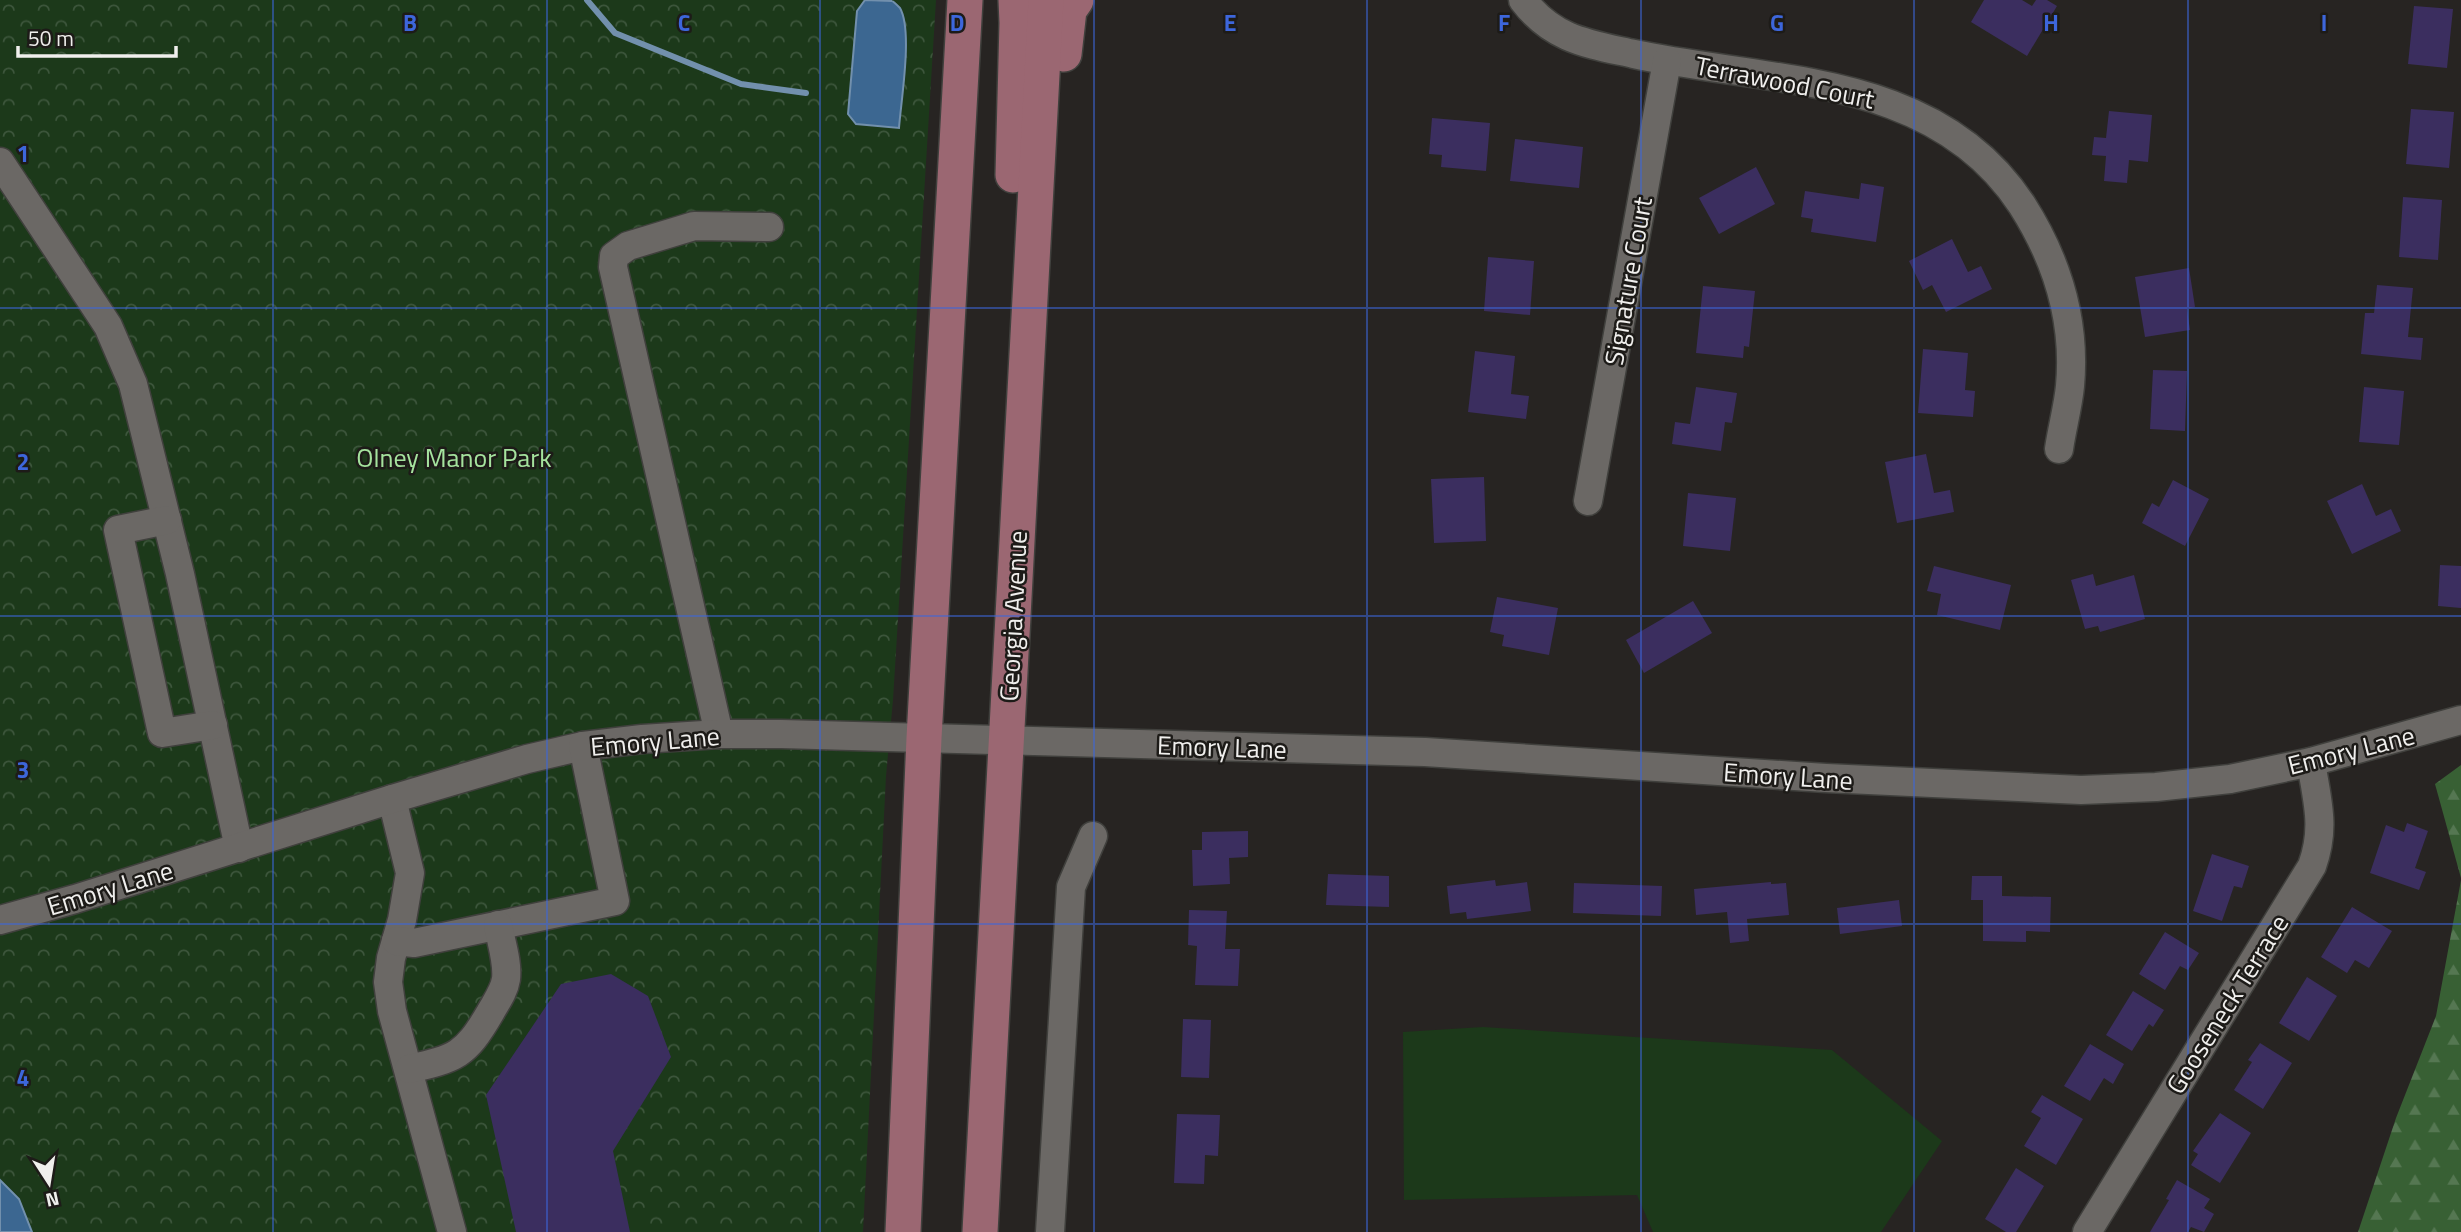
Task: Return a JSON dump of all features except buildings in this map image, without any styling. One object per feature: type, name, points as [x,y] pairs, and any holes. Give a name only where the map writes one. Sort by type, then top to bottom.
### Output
[{"type":"main road","points":[[902,1232],[924,738],[965,0]]},
{"type":"main road","points":[[1016,0],[1011,257],[1030,289]]},
{"type":"main road","name":"Georgia Avenue","points":[[980,1232],[1046,0]]},
{"type":"main road","points":[[1037,169],[1054,119],[1063,73],[1069,10],[1076,0]]},
{"type":"street","name":"Terrawood Court","points":[[1523,0],[1533,13],[1557,32],[1578,42],[1667,61],[1823,85],[1889,102],[1932,121],[1989,162],[2039,231],[2066,301],[2071,343],[2070,387],[2059,449]]},
{"type":"street","name":"Signature Court","points":[[1588,501],[1667,61]]},
{"type":"street","points":[[0,162],[108,326],[133,384],[167,520],[239,848]]},
{"type":"street","points":[[719,734],[612,267],[614,256],[628,246],[694,226],[769,227]]},
{"type":"street","points":[[167,520],[118,530],[162,733],[213,725]]},
{"type":"street","name":"Emory Lane","points":[[0,920],[527,759],[642,738],[719,734],[1425,752],[1826,778],[2081,790],[2156,787],[2230,779],[2311,762],[2461,720]]},
{"type":"street","points":[[396,940],[414,943],[615,901],[583,747]]},
{"type":"street","name":"Gooseneck Terrace","points":[[2087,1232],[2312,866],[2319,845],[2321,826],[2311,762]]},
{"type":"street","points":[[392,799],[410,873],[388,982],[392,1011],[452,1232]]},
{"type":"street","points":[[1050,1232],[1071,887],[1093,836]]},
{"type":"street","points":[[409,1069],[454,1056],[475,1039],[503,991],[506,978],[498,925]]},
{"type":"green space","name":"Olney Manor Park","points":[[0,0],[936,0],[886,776],[863,1232],[0,1232]]},
{"type":"green space","points":[[2461,765],[2461,878],[2435,784]]},
{"type":"green space","points":[[2461,880],[2461,1232],[2358,1232],[2396,1118],[2436,1016]]},
{"type":"green space","points":[[1483,1027],[1832,1050],[1942,1141],[1881,1232],[1653,1232],[1637,1195],[1404,1200],[1403,1032]]},
{"type":"water","points":[[865,0],[893,1],[900,8],[904,19],[906,49],[899,128],[856,124],[848,114],[857,11]]},
{"type":"water","points":[[0,1180],[19,1199],[32,1232],[0,1232]]},
{"type":"waterway","points":[[587,0],[615,33],[741,84],[806,93]]}]
